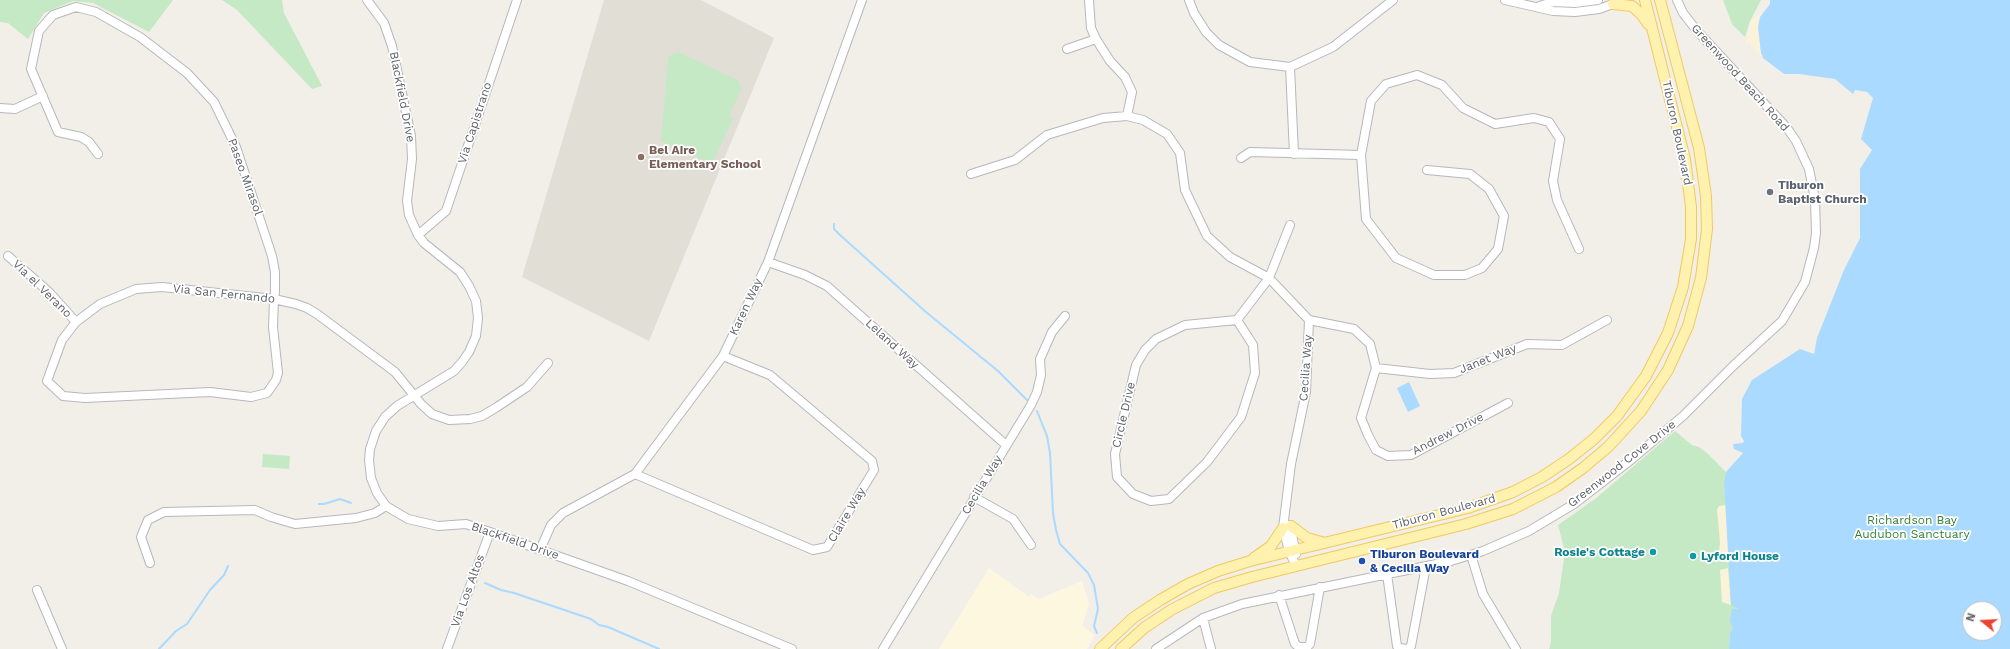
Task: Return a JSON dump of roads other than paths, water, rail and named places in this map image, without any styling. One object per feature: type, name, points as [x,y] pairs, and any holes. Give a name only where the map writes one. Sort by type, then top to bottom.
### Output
[{"type":"main road","name":"Tiburon Boulevard","points":[[1100,649],[1133,618],[1174,591],[1208,575],[1250,561],[1483,504],[1528,485],[1556,469],[1594,439],[1617,416],[1646,376],[1662,348],[1679,303],[1687,271],[1691,223],[1690,191],[1685,159],[1645,0]]},
{"type":"main road","name":"Tiburon Boulevard","points":[[1121,649],[1157,619],[1199,595],[1230,583],[1466,524],[1498,515],[1528,502],[1570,478],[1596,458],[1630,424],[1660,384],[1682,341],[1693,310],[1704,262],[1707,229],[1706,196],[1700,153],[1660,0]]},
{"type":"main road","points":[[1617,2],[1638,10],[1647,22],[1654,36]]},
{"type":"main road","points":[[1250,561],[1271,546],[1287,525],[1307,538],[1325,543]]},
{"type":"street","name":"Blackfield Drive","points":[[367,0],[384,23],[392,46],[411,136],[412,159],[407,201],[409,215],[418,235],[432,250],[460,272],[476,301],[478,318],[476,336],[469,352],[454,371],[415,394],[384,417],[372,439],[369,460],[371,478],[377,493],[386,506],[408,519],[438,526],[466,524],[490,532],[628,581],[792,649]]},
{"type":"street","name":"Via Capistrano","points":[[418,235],[446,211],[517,0]]},
{"type":"street","name":"Karen Way","points":[[540,550],[551,525],[563,513],[635,474],[723,356],[768,262],[862,0]]},
{"type":"street","points":[[971,174],[1015,160],[1047,135],[1103,118],[1127,116],[1132,92],[1125,77],[1110,61],[1096,39],[1091,28],[1089,0]]},
{"type":"street","points":[[1188,0],[1206,32],[1219,45],[1250,62],[1290,67],[1334,47],[1393,0]]},
{"type":"street","points":[[1505,0],[1534,4],[1553,11],[1575,12],[1599,9],[1617,2]]},
{"type":"street","points":[[1534,4],[1552,2],[1574,3],[1598,0]]},
{"type":"street","name":"Greenwood Beach Road","points":[[1677,0],[1683,13],[1698,32],[1765,103],[1796,141],[1809,169],[1814,191],[1816,216],[1816,234],[1810,266],[1805,282],[1790,310],[1773,330],[1732,366],[1683,416]]},
{"type":"street","name":"Paseo Mirasol","points":[[47,381],[63,396],[86,398],[210,392],[250,397],[260,396],[267,393],[272,388],[278,373],[273,327],[274,272],[272,256],[236,147],[214,102],[188,73],[140,37],[96,12],[76,7],[53,15],[39,31],[31,69],[58,132],[81,137],[89,142],[98,154]]},
{"type":"street","points":[[1067,49],[1096,39]]},
{"type":"street","points":[[1290,67],[1294,154]]},
{"type":"street","points":[[1427,170],[1470,174],[1489,189],[1504,216],[1498,249],[1482,268],[1465,275],[1434,275],[1396,258],[1366,219],[1361,155],[1371,101],[1386,84],[1417,75],[1442,85],[1463,108],[1495,124],[1534,118],[1549,122],[1560,139],[1553,181],[1557,200],[1579,249]]},
{"type":"street","points":[[0,108],[14,109],[43,96]]},
{"type":"street","name":"Cecilia Way","points":[[1127,116],[1143,120],[1166,134],[1180,153],[1185,190],[1207,236],[1230,257],[1269,278],[1309,320],[1306,392],[1291,464],[1286,499],[1287,525],[1296,566]]},
{"type":"street","points":[[1241,158],[1250,152],[1361,155]]},
{"type":"street","points":[[1236,320],[1269,278],[1290,225]]},
{"type":"street","name":"Via el Verano","points":[[8,256],[49,292],[76,322]]},
{"type":"street","name":"Leland Way","points":[[768,262],[806,275],[827,286],[1006,445]]},
{"type":"street","name":"Via San Fernando","points":[[47,381],[62,340],[76,322],[100,304],[136,289],[162,288],[274,299],[296,304],[317,314],[395,372],[415,394],[421,404],[432,414],[449,420],[470,420],[497,407],[527,387],[548,363]]},
{"type":"street","name":"Cecilia Way","points":[[884,649],[1037,392],[1041,375],[1040,359],[1052,332],[1065,316]]},
{"type":"street","name":"Circle Drive","points":[[1236,320],[1253,345],[1255,373],[1241,417],[1207,462],[1169,499],[1151,501],[1133,494],[1117,477],[1115,454],[1136,365],[1144,350],[1156,339],[1185,325],[1236,320]]},
{"type":"street","points":[[1309,320],[1354,329],[1370,344],[1376,368]]},
{"type":"street","name":"Janet Way","points":[[1376,368],[1430,374],[1454,373],[1527,344],[1562,345],[1568,343],[1607,320]]},
{"type":"street","name":"Claire Way","points":[[635,474],[813,550],[827,547],[874,470],[872,461],[770,375],[723,356]]},
{"type":"street","name":"Andrew Drive","points":[[1376,368],[1361,418],[1376,450],[1388,456],[1411,455],[1508,403]]},
{"type":"street","name":"Greenwood Cove Drive","points":[[1158,648],[1203,618],[1242,604],[1279,595],[1426,566],[1471,555],[1501,544],[1528,531],[1574,504],[1612,475],[1683,416]]},
{"type":"street","points":[[974,498],[1013,519],[1032,545]]},
{"type":"street","points":[[150,563],[141,537],[148,520],[164,512],[255,510],[271,517],[295,524],[356,518],[375,514],[386,506]]},
{"type":"street","name":"Via Los Altos","points":[[447,649],[490,532]]},
{"type":"street","points":[[1471,555],[1483,594],[1516,649]]},
{"type":"street","points":[[1387,574],[1398,647],[1409,648],[1426,566]]},
{"type":"street","points":[[1279,595],[1295,644],[1307,647],[1310,644],[1320,587]]},
{"type":"street","points":[[37,590],[62,649]]},
{"type":"street","points":[[1203,618],[1211,649]]},
{"type":"water","points":[[1770,0],[2010,0],[2010,649],[1729,649],[1730,632],[1733,628],[1730,621],[1732,609],[1739,609],[1731,605],[1724,482],[1726,472],[1743,453],[1734,449],[1733,444],[1743,443],[1744,441],[1741,436],[1742,399],[1752,380],[1800,349],[1814,354],[1817,338],[1844,270],[1860,238],[1860,169],[1872,150],[1861,139],[1873,98],[1867,92],[1855,90],[1853,94],[1835,79],[1799,74],[1784,74],[1763,58],[1758,27],[1760,17],[1770,4]]},
{"type":"water","points":[[1409,382],[1420,406],[1408,412],[1397,388]]},
{"type":"waterway","points":[[834,224],[834,229],[840,235],[926,312],[998,371],[1028,401]]},
{"type":"waterway","points":[[1037,411],[1047,436],[1050,453],[1053,513],[1056,530],[1060,544],[1088,573],[1094,585],[1098,609],[1094,626],[1097,633]]},
{"type":"waterway","points":[[319,504],[340,499],[351,503]]},
{"type":"waterway","points":[[159,649],[176,631],[187,624],[210,590],[224,575],[228,566]]},
{"type":"waterway","points":[[485,583],[501,590],[591,619],[599,625],[608,627],[659,649]]},
{"type":"place","name":"Bel Aire Elementary School","points":[[641,157]]},
{"type":"place","name":"Tiburon Baptist Church","points":[[1770,192]]},
{"type":"place","name":"Rosie's Cottage","points":[[1653,552]]},
{"type":"place","name":"Lyford House","points":[[1693,556]]},
{"type":"place","name":"Tiburon Boulevard & Cecilia Way","points":[[1362,561]]},
{"type":"park label","name":"Richardson Bay Audubon Sanctuary","points":[[1912,527]]}]
